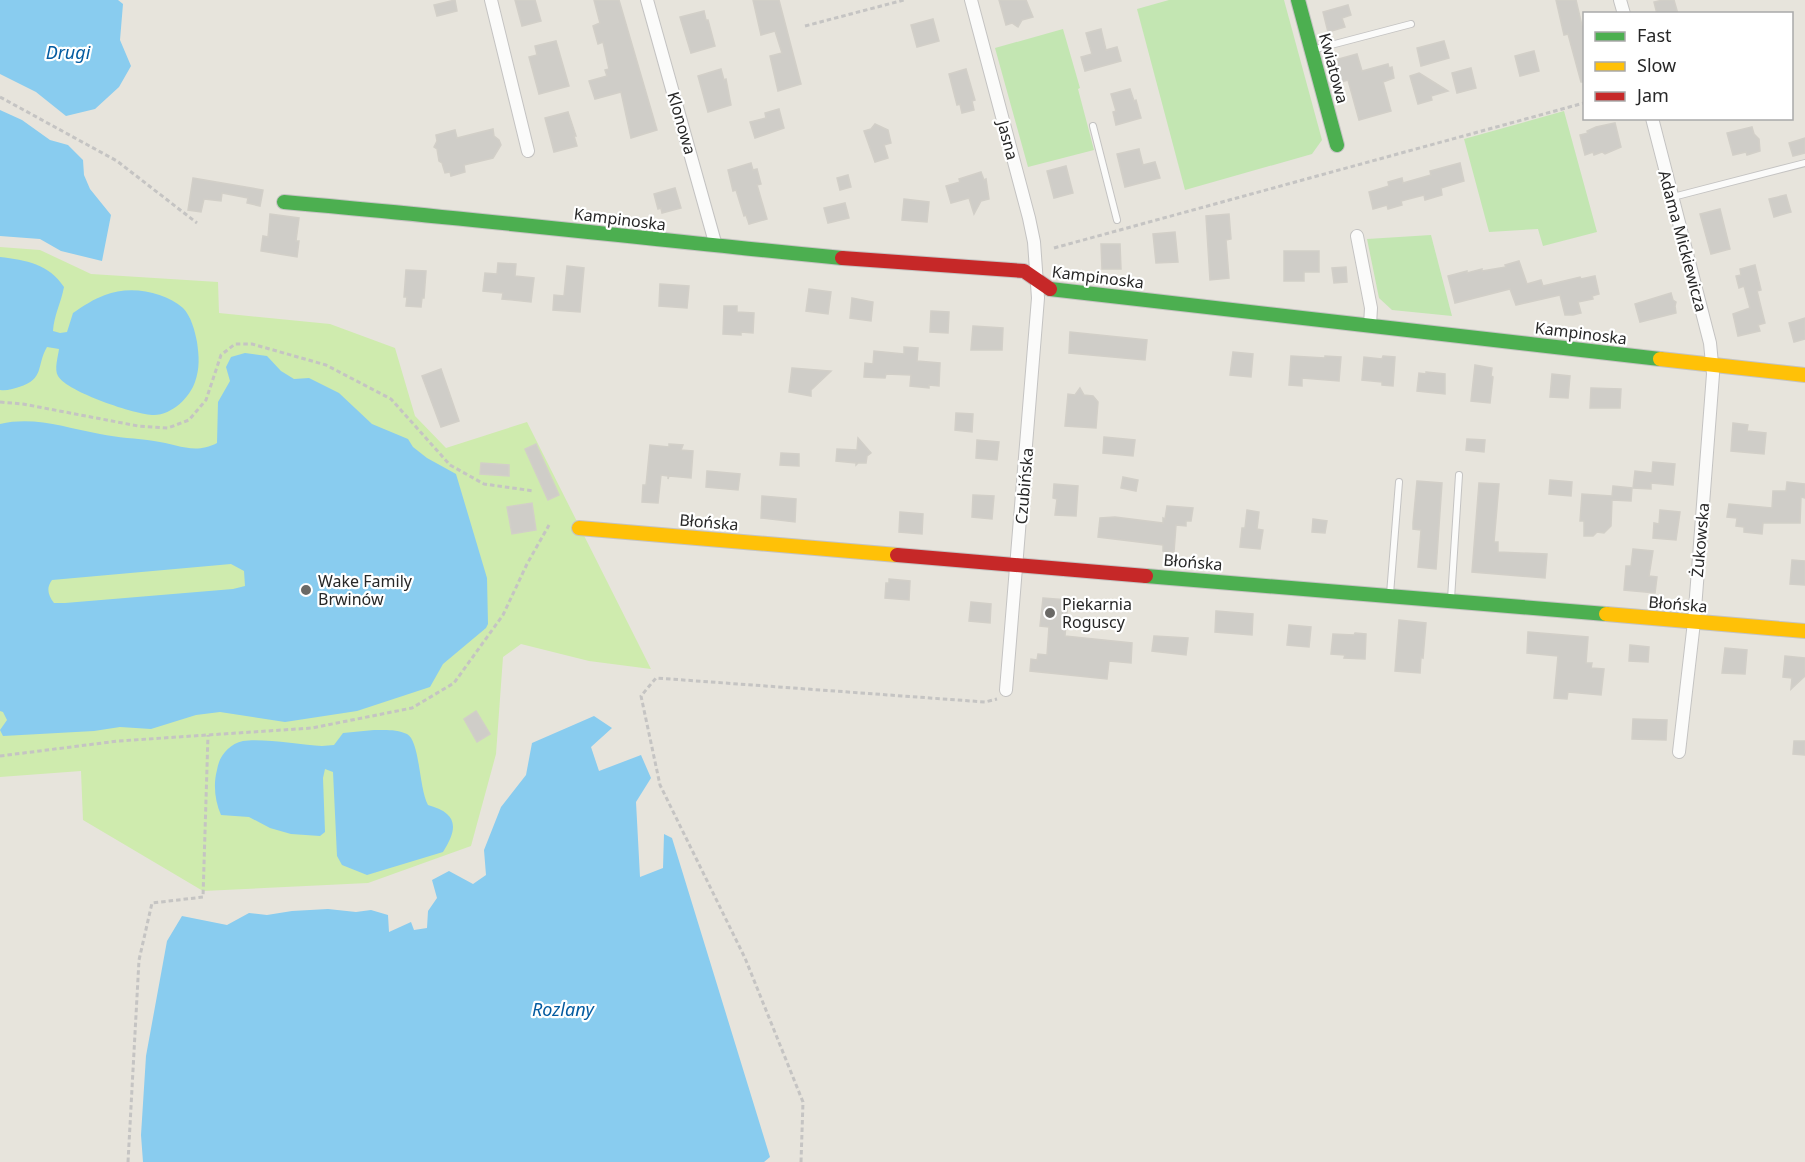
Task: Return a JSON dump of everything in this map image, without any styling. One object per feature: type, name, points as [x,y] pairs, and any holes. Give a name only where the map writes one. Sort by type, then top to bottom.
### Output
[{"type":"street","points":[[491,0],[528,151]]},
{"type":"street","name":"Klonowa","points":[[647,0],[716,246]]},
{"type":"street","name":"Jasna","points":[[971,0],[1029,218],[1034,242],[1037,281]]},
{"type":"street","name":"Kwiatowa","points":[[1298,0],[1337,146]]},
{"type":"street","name":"Adama Mickiewicza","points":[[1653,120],[1710,343],[1713,364]]},
{"type":"street","name":"Kampinoska","points":[[284,202],[438,214],[716,246],[910,264],[1024,271],[1048,289],[1805,375]]},
{"type":"street","points":[[1357,236],[1371,308],[1370,325]]},
{"type":"street","name":"Czubińska","points":[[1006,690],[1038,315],[1037,281]]},
{"type":"street","name":"Żukowska","points":[[1679,752],[1694,622],[1713,364]]},
{"type":"street","name":"Błońska","points":[[579,528],[1805,631]]},
{"type":"lane","points":[[1312,51],[1411,24]]},
{"type":"lane","points":[[1093,126],[1117,220]]},
{"type":"lane","points":[[1672,197],[1805,163]]},
{"type":"lane","points":[[1451,600],[1459,475]]},
{"type":"lane","points":[[1390,595],[1399,482]]},
{"type":"path","points":[[805,26],[904,0]]},
{"type":"path","points":[[0,98],[117,160],[196,223]]},
{"type":"path","points":[[1054,248],[1583,103]]},
{"type":"path","points":[[0,402],[23,404],[138,426],[168,428],[189,420],[206,400],[221,355],[235,344],[252,344],[326,365],[391,399],[450,465],[484,484],[534,491]]},
{"type":"path","points":[[0,756],[118,741],[312,728],[412,708],[454,683],[504,615],[526,564],[549,525]]},
{"type":"path","points":[[801,1162],[803,1102],[745,958],[660,785],[641,696],[656,678],[985,702],[1002,698],[1006,690]]},
{"type":"path","points":[[128,1162],[139,960],[152,903],[203,897],[208,735]]},
{"type":"green space","points":[[1169,0],[1284,0],[1322,140],[1312,154],[1185,190],[1137,9]]},
{"type":"green space","points":[[1063,29],[1080,88],[1078,89],[1094,150],[1028,167],[995,48]]},
{"type":"green space","points":[[1564,111],[1597,232],[1543,246],[1538,229],[1489,232],[1464,139]]},
{"type":"green space","points":[[1431,235],[1452,316],[1392,310],[1379,298],[1367,239]]},
{"type":"green space","name":"Wake Family Brwinów","points":[[0,247],[40,250],[91,274],[218,282],[219,313],[330,324],[395,348],[415,416],[446,448],[527,422],[651,669],[589,661],[521,644],[503,657],[496,754],[471,846],[368,883],[203,891],[83,820],[81,771],[0,777]]},
{"type":"water","name":"Drugi","points":[[0,0],[118,0],[123,4],[120,40],[131,66],[119,87],[95,109],[66,116],[36,92],[0,74]]},
{"type":"water","points":[[0,110],[22,120],[50,140],[68,145],[83,160],[84,175],[90,189],[111,215],[102,261],[61,251],[40,239],[0,236]]},
{"type":"water","points":[[0,257],[36,264],[58,279],[64,287],[53,331],[60,333],[67,332],[73,313],[114,292],[146,291],[175,302],[188,315],[197,342],[198,372],[193,388],[174,409],[161,414],[145,414],[118,407],[74,389],[64,382],[56,370],[59,349],[47,347],[39,371],[33,380],[19,387],[0,390]]},
{"type":"water","points":[[245,353],[267,356],[281,371],[294,379],[309,378],[339,393],[372,424],[408,439],[413,447],[427,458],[456,474],[487,578],[488,624],[486,628],[443,664],[430,687],[357,711],[285,722],[220,712],[196,715],[151,729],[120,727],[94,731],[3,736],[0,730],[7,720],[0,711],[0,424],[38,422],[186,448],[209,446],[217,443],[218,402],[230,381],[226,367],[231,357]],"holes":[[[231,564],[244,571],[245,586],[233,589],[65,603],[54,603],[48,592],[52,580]]]},
{"type":"water","name":"Rozlany","points":[[594,716],[612,728],[591,747],[599,771],[641,755],[651,778],[636,802],[640,877],[663,868],[664,834],[672,838],[770,1157],[764,1162],[143,1162],[141,1135],[146,1056],[167,941],[182,916],[227,925],[249,913],[267,915],[328,909],[356,912],[371,910],[388,915],[389,932],[411,922],[414,930],[427,928],[428,911],[437,898],[432,880],[449,871],[473,884],[486,875],[484,850],[501,807],[526,775],[532,743]]},
{"type":"water","points":[[374,730],[399,731],[411,738],[428,805],[445,812],[452,822],[451,835],[443,852],[367,875],[342,865],[337,856],[333,772],[325,769],[323,778],[325,832],[320,836],[291,834],[270,828],[249,817],[221,815],[215,793],[215,781],[222,755],[233,745],[251,740],[334,745],[343,733]]},
{"type":"building","points":[[455,0],[457,11],[437,16],[434,5]]},
{"type":"building","points":[[515,0],[535,0],[541,21],[522,26]]},
{"type":"building","points":[[594,0],[619,0],[657,130],[631,138],[621,92],[595,99],[589,81],[607,76],[605,70],[609,69],[603,42],[598,44],[593,26],[600,23]]},
{"type":"building","points":[[753,0],[779,0],[801,84],[778,91],[770,56],[782,53],[775,31],[761,35]]},
{"type":"building","points":[[999,0],[1026,0],[1033,17],[1022,20],[1018,27],[1012,23],[1006,25]]},
{"type":"building","points":[[1556,0],[1576,0],[1583,30],[1583,82],[1581,82],[1568,34],[1564,35]]},
{"type":"building","points":[[1674,0],[1677,12],[1656,12],[1654,2]]},
{"type":"building","points":[[1348,5],[1351,15],[1342,18],[1345,27],[1328,32],[1323,12]]},
{"type":"building","points":[[704,11],[715,46],[691,53],[680,17]]},
{"type":"building","points":[[933,19],[939,41],[917,47],[911,25]]},
{"type":"building","points":[[1101,29],[1106,50],[1117,47],[1121,61],[1085,71],[1081,57],[1092,54],[1086,33]]},
{"type":"building","points":[[556,41],[569,86],[539,94],[529,57],[537,55],[535,46]]},
{"type":"building","points":[[1444,41],[1449,58],[1421,66],[1417,48]]},
{"type":"building","points":[[1534,51],[1539,71],[1520,76],[1515,56]]},
{"type":"building","points":[[1357,54],[1362,71],[1388,64],[1389,68],[1392,67],[1394,78],[1383,82],[1391,111],[1359,120],[1348,80],[1341,82],[1335,60]]},
{"type":"building","points":[[1471,68],[1476,88],[1457,93],[1452,73]]},
{"type":"building","points":[[721,69],[724,80],[726,79],[731,105],[708,112],[698,76]]},
{"type":"building","points":[[966,69],[975,100],[972,101],[974,110],[962,113],[960,104],[957,105],[949,74]]},
{"type":"building","points":[[1419,73],[1448,91],[1431,96],[1432,100],[1418,104],[1410,76]]},
{"type":"building","points":[[1130,89],[1141,118],[1116,125],[1113,112],[1116,111],[1111,94]]},
{"type":"building","points":[[779,109],[784,128],[755,138],[750,122],[766,118],[765,113]]},
{"type":"building","points":[[568,112],[577,146],[554,152],[545,118]]},
{"type":"building","points":[[1615,123],[1621,147],[1605,154],[1602,152],[1594,155],[1593,152],[1585,155],[1580,135],[1596,127]]},
{"type":"building","points":[[875,124],[888,130],[891,143],[884,145],[888,158],[875,162],[864,131],[871,129]]},
{"type":"building","points":[[1752,127],[1759,139],[1760,151],[1747,155],[1746,152],[1733,155],[1727,133]]},
{"type":"building","points":[[493,129],[494,136],[501,145],[493,158],[464,165],[465,172],[451,176],[450,172],[445,173],[439,161],[437,149],[434,147],[437,141],[436,135],[455,130],[457,138]]},
{"type":"building","points":[[1805,138],[1805,153],[1793,156],[1789,143]]},
{"type":"building","points":[[1139,149],[1143,165],[1155,162],[1160,178],[1125,187],[1117,154]]},
{"type":"building","points":[[751,163],[753,170],[757,169],[761,184],[757,185],[767,219],[749,224],[746,215],[744,216],[736,190],[733,191],[728,170]]},
{"type":"building","points":[[1460,163],[1464,181],[1441,188],[1442,195],[1425,200],[1424,195],[1401,201],[1402,205],[1388,209],[1387,205],[1373,209],[1369,192],[1389,186],[1388,182],[1402,178],[1403,183],[1431,175],[1430,171]]},
{"type":"building","points":[[1066,166],[1073,193],[1054,198],[1047,171]]},
{"type":"building","points":[[981,172],[984,180],[986,179],[989,199],[981,201],[974,214],[969,198],[951,203],[946,186]]},
{"type":"building","points":[[848,175],[851,187],[840,190],[837,178]]},
{"type":"building","points":[[193,178],[263,190],[260,206],[247,203],[248,198],[222,193],[221,201],[204,199],[201,212],[188,210]]},
{"type":"building","points":[[675,188],[681,208],[662,213],[661,208],[658,209],[654,194]]},
{"type":"building","points":[[1786,195],[1791,212],[1774,217],[1769,199]]},
{"type":"building","points":[[904,199],[929,202],[927,222],[902,220]]},
{"type":"building","points":[[845,203],[849,218],[828,223],[824,208]]},
{"type":"building","points":[[1720,209],[1730,249],[1711,254],[1700,214]]},
{"type":"building","points":[[270,214],[299,218],[296,241],[299,241],[297,257],[261,251],[263,236],[268,237]]},
{"type":"building","points":[[1229,214],[1231,239],[1226,240],[1229,278],[1210,280],[1206,216]]},
{"type":"building","points":[[1175,232],[1178,262],[1156,263],[1153,234]]},
{"type":"building","points":[[1101,244],[1120,244],[1121,269],[1102,269]]},
{"type":"building","points":[[1284,251],[1319,251],[1319,272],[1304,272],[1304,281],[1284,281]]},
{"type":"building","points":[[1519,261],[1527,284],[1541,280],[1543,286],[1580,277],[1581,279],[1595,276],[1599,294],[1592,296],[1593,299],[1578,302],[1581,313],[1573,315],[1565,315],[1560,295],[1516,305],[1510,289],[1455,303],[1448,276],[1467,271],[1467,273],[1506,267],[1505,265]]},
{"type":"building","points":[[498,263],[516,264],[515,276],[534,278],[531,302],[502,299],[503,293],[483,291],[485,273],[497,274]]},
{"type":"building","points":[[1755,265],[1761,290],[1757,291],[1765,323],[1758,325],[1760,331],[1738,336],[1733,314],[1750,308],[1744,286],[1739,288],[1736,276],[1741,275],[1740,269]]},
{"type":"building","points":[[567,266],[584,268],[580,312],[553,310],[554,295],[564,296]]},
{"type":"building","points":[[1346,267],[1347,282],[1334,283],[1332,268]]},
{"type":"building","points":[[406,270],[426,271],[421,307],[406,306],[407,297],[404,297]]},
{"type":"building","points":[[660,284],[689,286],[687,308],[659,306]]},
{"type":"building","points":[[809,289],[831,292],[828,314],[806,311]]},
{"type":"building","points":[[1671,293],[1676,302],[1676,313],[1640,322],[1635,304]]},
{"type":"building","points":[[852,298],[873,302],[871,321],[850,318]]},
{"type":"building","points":[[724,306],[737,306],[737,312],[754,313],[753,333],[723,334]]},
{"type":"building","points":[[931,311],[949,312],[948,333],[930,332]]},
{"type":"building","points":[[1805,318],[1805,339],[1794,342],[1789,323]]},
{"type":"building","points":[[973,326],[1003,328],[1002,350],[971,350]]},
{"type":"building","points":[[1070,332],[1147,340],[1145,360],[1069,353]]},
{"type":"building","points":[[904,347],[918,348],[917,361],[940,363],[939,386],[929,385],[929,388],[910,386],[911,375],[886,374],[885,378],[864,377],[865,363],[873,364],[874,351],[904,354]]},
{"type":"building","points":[[1233,352],[1253,354],[1251,377],[1230,375]]},
{"type":"building","points":[[1291,356],[1341,357],[1339,381],[1302,378],[1302,386],[1289,385]]},
{"type":"building","points":[[1383,356],[1395,357],[1393,386],[1382,385],[1382,382],[1362,380],[1364,357],[1382,359]]},
{"type":"building","points":[[1475,365],[1492,368],[1490,403],[1471,401]]},
{"type":"building","points":[[792,368],[831,371],[811,390],[811,396],[789,392]]},
{"type":"building","points":[[441,369],[459,421],[441,427],[422,376]]},
{"type":"building","points":[[1426,372],[1445,374],[1445,394],[1417,391],[1419,373],[1426,374]]},
{"type":"building","points":[[1552,374],[1570,376],[1568,398],[1550,397]]},
{"type":"building","points":[[1080,388],[1084,395],[1093,396],[1098,402],[1096,428],[1065,426],[1068,394],[1075,395]]},
{"type":"building","points":[[1591,388],[1621,389],[1620,408],[1590,408]]},
{"type":"building","points":[[956,413],[973,414],[972,432],[955,430]]},
{"type":"building","points":[[1733,423],[1748,425],[1747,431],[1766,433],[1764,454],[1731,451]]},
{"type":"building","points":[[1104,437],[1135,440],[1133,456],[1103,453]]},
{"type":"building","points":[[858,438],[871,453],[867,456],[866,463],[856,465],[856,463],[836,461],[837,449],[857,450]]},
{"type":"building","points":[[1467,439],[1485,440],[1484,452],[1466,450]]},
{"type":"building","points":[[977,440],[999,442],[997,460],[976,458]]},
{"type":"building","points":[[536,444],[559,495],[548,500],[525,449]]},
{"type":"building","points":[[669,444],[683,445],[681,450],[693,451],[691,478],[669,476],[668,479],[668,476],[661,475],[658,503],[642,502],[650,445],[669,447]]},
{"type":"building","points":[[781,453],[799,454],[799,466],[780,465]]},
{"type":"building","points":[[1653,462],[1675,464],[1673,485],[1651,483],[1651,489],[1633,488],[1635,471],[1652,473]]},
{"type":"building","points":[[481,463],[509,465],[509,476],[480,474]]},
{"type":"building","points":[[707,471],[740,474],[738,490],[706,487]]},
{"type":"building","points":[[1123,477],[1138,480],[1136,491],[1121,488]]},
{"type":"building","points":[[1550,480],[1572,482],[1571,496],[1549,494]]},
{"type":"building","points":[[1417,481],[1442,483],[1436,569],[1418,567],[1421,530],[1413,529]]},
{"type":"building","points":[[1787,482],[1805,484],[1805,498],[1801,497],[1800,523],[1763,523],[1762,534],[1744,532],[1744,527],[1736,526],[1737,518],[1727,517],[1729,504],[1772,508],[1773,491],[1786,491]]},
{"type":"building","points":[[1479,483],[1499,484],[1494,542],[1498,542],[1498,552],[1547,554],[1545,578],[1472,572]]},
{"type":"building","points":[[1054,484],[1078,486],[1076,516],[1055,515],[1057,499],[1053,498]]},
{"type":"building","points":[[1613,486],[1632,488],[1631,501],[1612,500],[1611,526],[1604,533],[1597,532],[1593,536],[1584,536],[1584,521],[1580,521],[1582,494],[1612,496]]},
{"type":"building","points":[[973,495],[994,496],[992,519],[972,517]]},
{"type":"building","points":[[762,496],[796,499],[795,522],[761,518]]},
{"type":"building","points":[[532,503],[536,530],[512,534],[507,507]]},
{"type":"building","points":[[1167,506],[1193,508],[1191,521],[1186,521],[1186,526],[1176,525],[1174,552],[1163,551],[1163,545],[1098,537],[1100,518],[1115,517],[1163,523]]},
{"type":"building","points":[[1247,510],[1259,512],[1257,529],[1263,530],[1260,549],[1240,547]]},
{"type":"building","points":[[1660,510],[1680,512],[1676,540],[1653,538],[1654,523],[1659,524]]},
{"type":"building","points":[[900,512],[923,514],[922,534],[899,532]]},
{"type":"building","points":[[1313,519],[1327,521],[1325,533],[1312,532]]},
{"type":"building","points":[[1633,549],[1653,551],[1649,576],[1657,577],[1655,593],[1624,590],[1626,566],[1631,566]]},
{"type":"building","points":[[1792,560],[1805,561],[1805,585],[1790,584]]},
{"type":"building","points":[[889,579],[910,581],[909,600],[885,598],[886,583],[889,583]]},
{"type":"building","points":[[1043,598],[1068,600],[1065,636],[1132,643],[1131,663],[1109,661],[1107,679],[1030,671],[1031,659],[1037,660],[1038,654],[1047,655],[1049,627],[1040,626]]},
{"type":"building","points":[[971,602],[991,604],[990,623],[969,621]]},
{"type":"building","points":[[1216,611],[1253,614],[1252,635],[1215,632]]},
{"type":"building","points":[[1399,620],[1426,623],[1420,673],[1395,671]]},
{"type":"building","points":[[1289,625],[1311,627],[1309,647],[1287,645]]},
{"type":"building","points":[[1528,632],[1588,637],[1586,663],[1592,663],[1591,668],[1604,669],[1601,695],[1568,692],[1567,699],[1554,698],[1558,656],[1527,653]]},
{"type":"building","points":[[1355,633],[1366,634],[1365,659],[1344,658],[1345,655],[1331,654],[1333,634],[1354,635]]},
{"type":"building","points":[[1154,636],[1188,638],[1186,655],[1152,651]]},
{"type":"building","points":[[1630,645],[1649,647],[1648,662],[1629,661]]},
{"type":"building","points":[[1725,648],[1747,650],[1745,674],[1722,673]]},
{"type":"building","points":[[1785,656],[1805,658],[1805,676],[1791,689],[1792,678],[1783,677]]},
{"type":"building","points":[[476,711],[490,734],[477,742],[464,719]]},
{"type":"building","points":[[1633,719],[1667,720],[1666,740],[1632,739]]},
{"type":"building","points":[[1794,741],[1805,741],[1805,755],[1793,754]]},
{"type":"traffic: fast","points":[[1298,0],[1337,145]]},
{"type":"traffic: fast","points":[[284,202],[842,258]]},
{"type":"traffic: fast","points":[[1050,289],[1660,359]]},
{"type":"traffic: fast","points":[[1146,576],[1606,614]]},
{"type":"traffic: slow","points":[[1660,359],[1805,375]]},
{"type":"traffic: slow","points":[[579,528],[897,555]]},
{"type":"traffic: slow","points":[[1606,614],[1805,631]]},
{"type":"traffic: jam","points":[[842,258],[1024,271],[1050,289]]},
{"type":"traffic: jam","points":[[897,555],[1146,576]]},
{"type":"place","name":"Wake Family Brwinów","points":[[306,590]]},
{"type":"place","name":"Piekarnia Roguscy","points":[[1050,613]]}]
